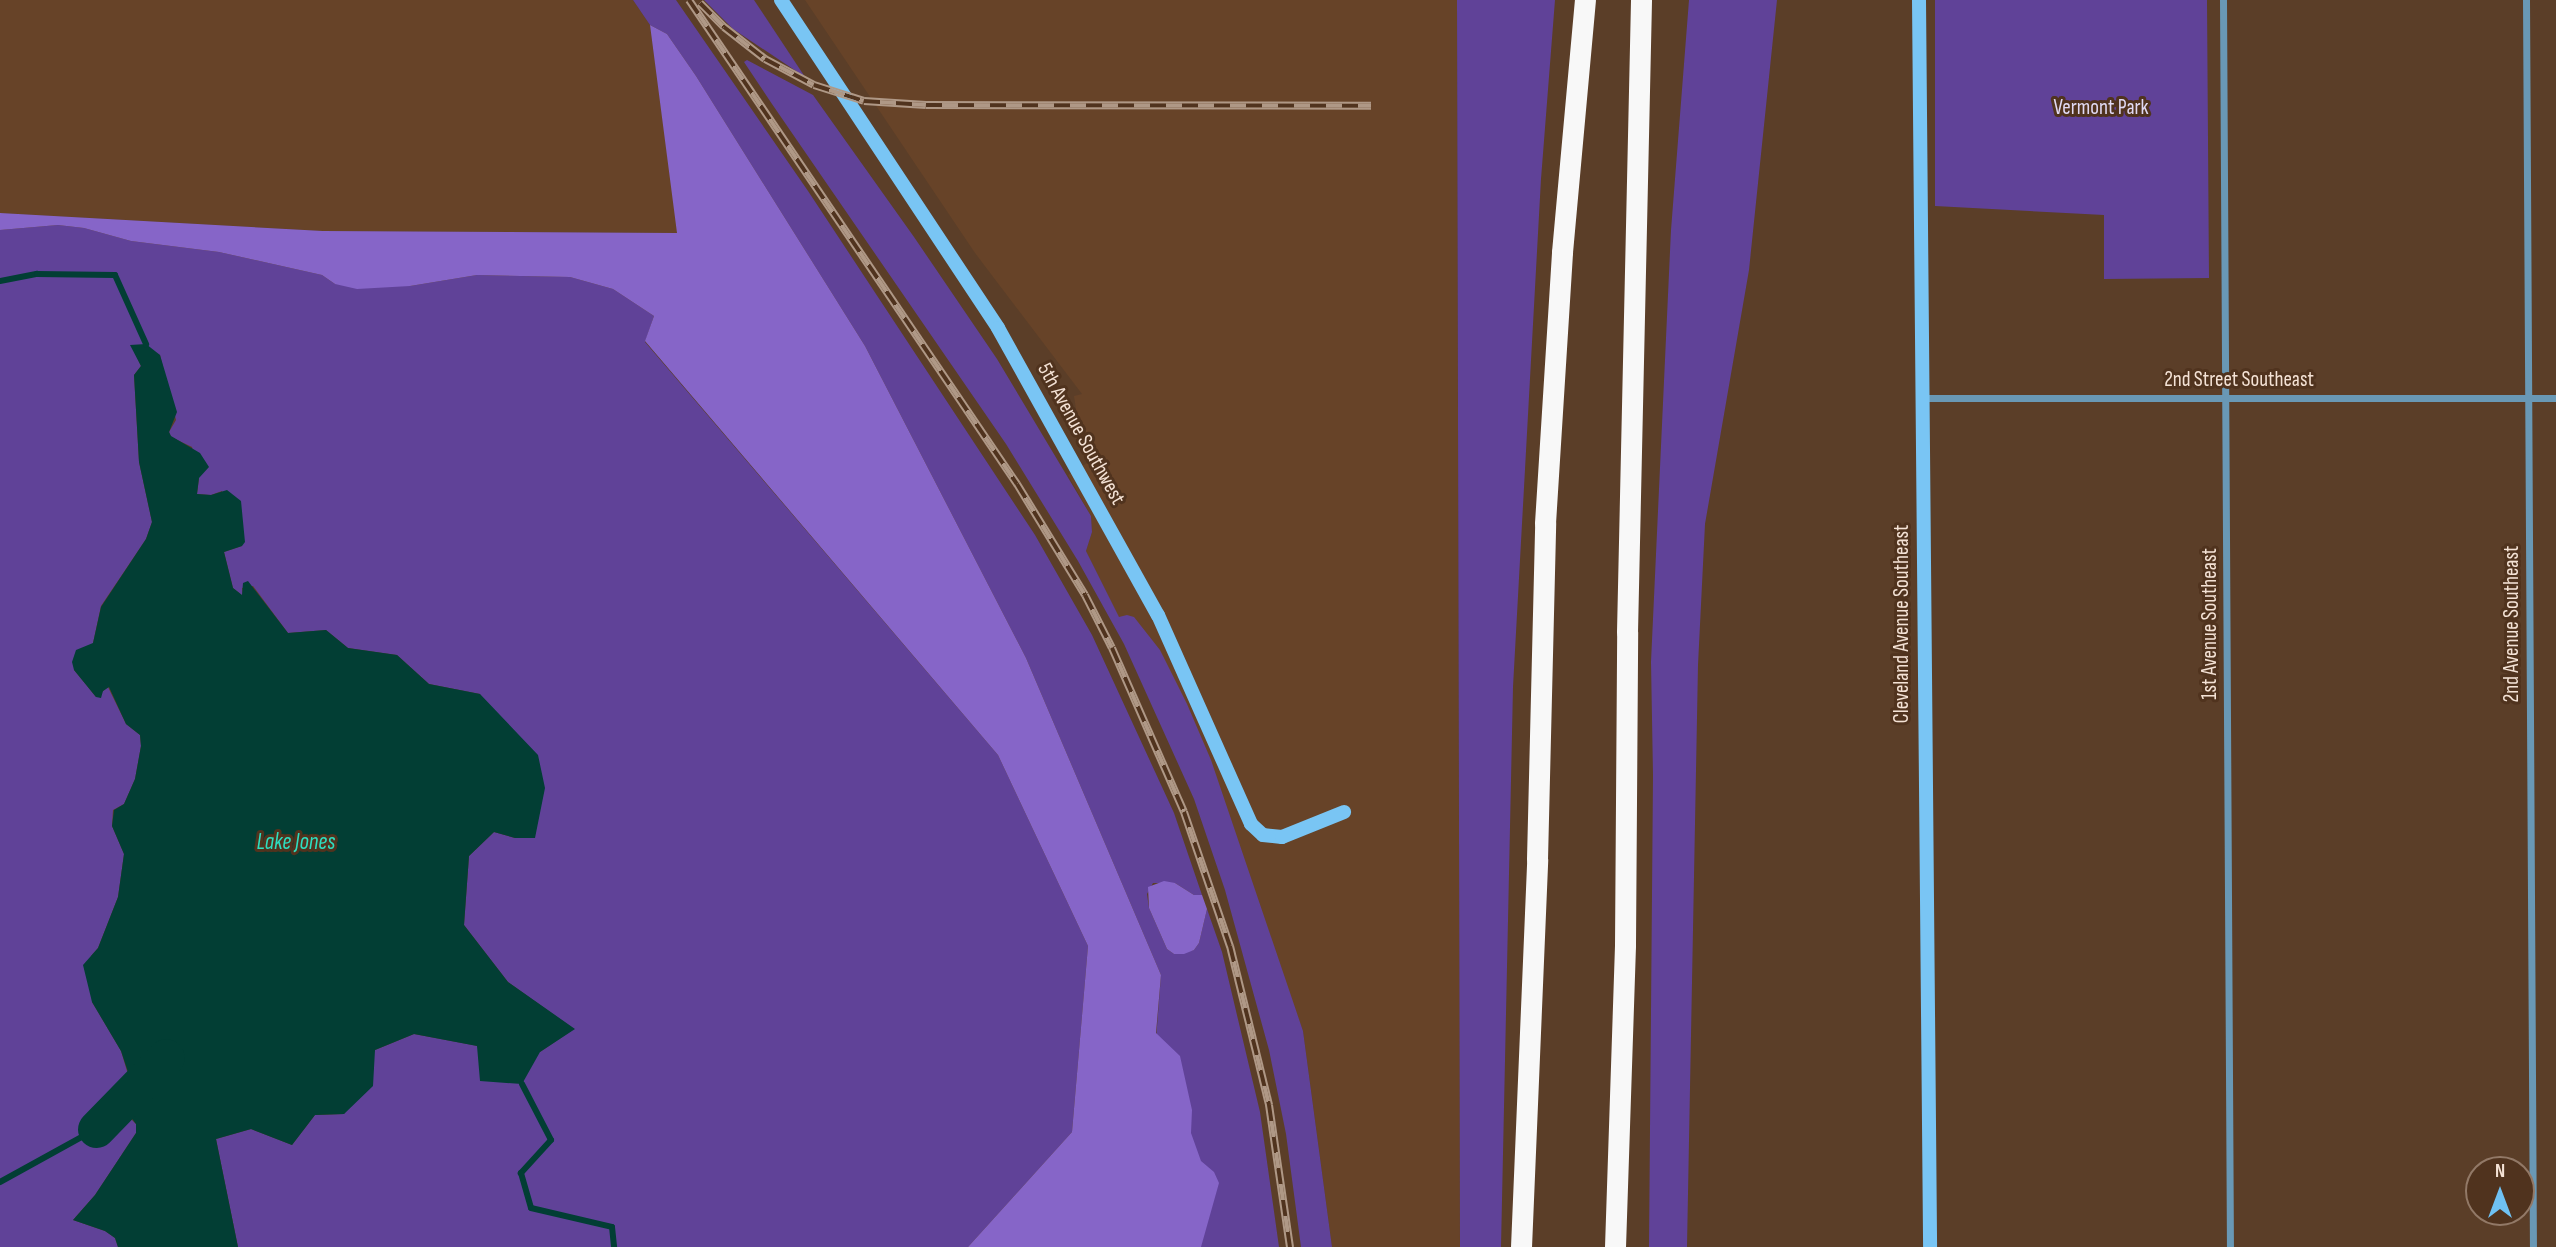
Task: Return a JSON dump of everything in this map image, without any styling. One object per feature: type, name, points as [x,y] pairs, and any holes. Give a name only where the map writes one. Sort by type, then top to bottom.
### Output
[{"type":"highway","points":[[1521,1247],[1537,859],[1545,523],[1562,252],[1585,0]]},
{"type":"highway","points":[[1615,1247],[1625,945],[1627,632],[1641,0]]},
{"type":"street","name":"5th Avenue Southwest","points":[[781,0],[998,328],[1158,615],[1251,824],[1263,835],[1282,837],[1344,812]]},
{"type":"street","name":"Cleveland Avenue Southeast","points":[[1919,0],[1930,1247]]},
{"type":"street","name":"1st Avenue Southeast","points":[[2223,0],[2230,1247]]},
{"type":"street","name":"2nd Avenue Southeast","points":[[2526,0],[2533,1247]]},
{"type":"street","name":"2nd Street Southeast","points":[[1921,398],[2556,398]]},
{"type":"shaded area","points":[[0,0],[633,0],[650,25],[678,233],[323,231],[0,213]]},
{"type":"shaded area","points":[[805,0],[1457,0],[1460,1247],[1332,1247],[1303,1031],[1160,650],[1148,636],[1119,618],[1086,551],[1092,532],[1091,516],[1068,475],[1087,463],[1074,435],[1079,430],[1074,396],[1082,394],[975,253]]},
{"type":"shaded area","points":[[650,25],[667,34],[696,76],[865,346],[1026,658],[1161,975],[1156,1033],[1180,1056],[1192,1110],[1191,1133],[1201,1161],[1214,1172],[1219,1183],[1201,1247],[968,1247],[1072,1132],[1088,946],[998,755],[645,341],[654,316],[613,289],[570,277],[477,275],[410,286],[357,289],[335,284],[322,275],[219,252],[131,241],[84,228],[58,225],[0,230],[0,213],[323,231],[677,233]]},
{"type":"shaded area","points":[[1164,881],[1175,883],[1194,895],[1202,895],[1207,909],[1199,943],[1194,950],[1184,954],[1174,954],[1167,949],[1149,908],[1148,887]]},
{"type":"green space","points":[[633,0],[676,0],[808,191],[1035,535],[1092,635],[1174,813],[1202,895],[1194,895],[1175,883],[1153,883],[1147,894],[1149,908],[1167,949],[1174,954],[1194,950],[1199,943],[1207,909],[1222,952],[1260,1112],[1279,1247],[1140,1247],[1161,975],[1026,658],[865,346],[696,76],[667,34],[650,25]]},
{"type":"green space","points":[[704,0],[754,0],[805,77],[733,29]]},
{"type":"green space","points":[[1457,0],[1555,0],[1541,179],[1513,687],[1501,1247],[1460,1247]]},
{"type":"green space","points":[[1689,0],[1777,0],[1749,270],[1705,524],[1698,665],[1687,1247],[1649,1247],[1653,775],[1651,662],[1671,230]]},
{"type":"green space","name":"Vermont Park","points":[[1935,0],[2207,0],[2209,278],[2104,279],[2104,215],[1935,206]]},
{"type":"green space","points":[[747,60],[813,95],[914,237],[997,359],[1091,516],[1092,532],[1086,551],[1119,617],[1134,617],[1160,650],[1187,704],[1211,760],[1303,1031],[1332,1247],[1301,1247],[1286,1134],[1269,1050],[1225,890],[1194,799],[1124,644],[1078,561],[1006,444],[772,104],[744,62]]},
{"type":"green space","points":[[58,225],[84,228],[131,241],[219,252],[322,275],[335,284],[410,286],[477,275],[570,277],[613,289],[654,316],[645,342],[998,755],[1088,946],[1072,1132],[968,1247],[238,1247],[216,1139],[251,1129],[292,1145],[315,1115],[344,1114],[375,1050],[414,1034],[478,1046],[540,1052],[574,1029],[508,982],[464,925],[469,856],[494,832],[515,838],[480,694],[429,684],[397,655],[348,648],[326,630],[288,633],[253,586],[242,588],[243,596],[233,588],[224,552],[242,546],[222,491],[211,495],[197,494],[199,478],[192,447],[171,437],[169,432],[176,420],[160,355],[131,345],[141,366],[134,375],[139,462],[152,522],[146,539],[101,606],[93,643],[74,670],[96,697],[108,687],[126,724],[140,735],[141,746],[135,779],[124,804],[113,810],[112,826],[124,854],[118,897],[98,948],[91,956],[92,1002],[121,1051],[133,1091],[126,1114],[136,1124],[136,1133],[95,1195],[73,1220],[105,1231],[115,1238],[118,1247],[0,1247],[0,230]]},
{"type":"water","name":"Lake Jones","points":[[146,344],[160,355],[177,412],[169,432],[171,436],[200,453],[209,467],[199,478],[197,494],[211,495],[227,490],[241,501],[245,542],[242,546],[224,552],[233,588],[242,595],[243,583],[248,581],[288,633],[326,630],[348,648],[397,655],[429,684],[480,694],[538,755],[545,788],[535,838],[515,838],[494,832],[469,856],[464,925],[508,982],[575,1029],[540,1052],[522,1084],[480,1081],[477,1046],[414,1034],[375,1050],[373,1086],[344,1114],[315,1115],[292,1145],[251,1129],[216,1139],[238,1247],[118,1247],[115,1238],[105,1231],[73,1220],[95,1195],[136,1133],[136,1124],[124,1108],[132,1097],[128,1072],[121,1051],[92,1002],[83,965],[98,948],[118,897],[124,854],[112,826],[114,810],[124,804],[135,779],[141,746],[140,735],[126,724],[109,687],[103,691],[101,698],[96,697],[74,670],[72,662],[76,650],[93,643],[101,607],[146,539],[152,522],[139,462],[134,375],[141,366],[130,345]]},
{"type":"waterway","points":[[0,281],[37,274],[115,275],[146,344]]},
{"type":"waterway","points":[[96,1129],[166,1057]]},
{"type":"waterway","points":[[522,1084],[551,1140],[521,1173],[531,1208],[612,1227],[614,1247]]},
{"type":"waterway","points":[[0,1182],[96,1129]]},
{"type":"railway","points":[[689,0],[1017,484],[1085,595],[1112,648],[1184,812],[1230,946],[1269,1105],[1290,1247]]},
{"type":"railway","points":[[700,3],[724,27],[765,59],[814,85],[864,101],[926,105],[1371,106]]}]
